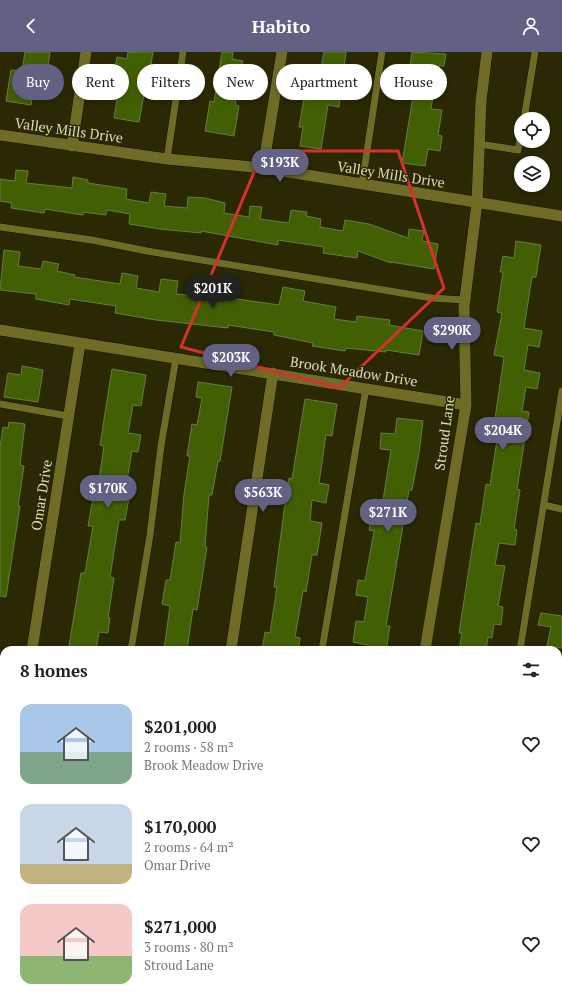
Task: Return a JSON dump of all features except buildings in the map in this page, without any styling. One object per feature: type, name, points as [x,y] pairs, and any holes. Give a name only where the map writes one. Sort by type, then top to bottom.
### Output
[{"type":"street","points":[[72,146],[86,52]]},
{"type":"street","points":[[263,168],[282,52]]},
{"type":"street","name":"Stroud Lane","points":[[426,646],[466,405],[463,350],[464,300],[477,203],[481,101],[487,52]]},
{"type":"street","name":"Valley Mills Drive","points":[[0,136],[167,159],[263,168],[562,216]]},
{"type":"street","name":"Brook Meadow Drive","points":[[0,330],[466,405]]},
{"type":"street","name":"Omar Drive","points":[[33,646],[80,344]]},
{"type":"street","points":[[232,646],[273,373]]},
{"type":"lane","points":[[167,159],[183,52]]},
{"type":"lane","points":[[362,184],[382,52]]},
{"type":"lane","points":[[525,112],[535,52]]},
{"type":"lane","points":[[479,144],[518,150],[518,148]]},
{"type":"lane","points":[[0,227],[92,240],[147,251],[432,298],[464,300]]},
{"type":"lane","points":[[132,646],[150,535],[161,446],[176,358]]},
{"type":"lane","points":[[323,646],[366,388]]},
{"type":"lane","points":[[521,646],[562,391]]},
{"type":"lane","points":[[0,404],[68,416]]},
{"type":"lane","points":[[544,505],[562,509]]},
{"type":"highlighted area","points":[[263,151],[398,151],[444,288],[339,388],[181,347]]}]
